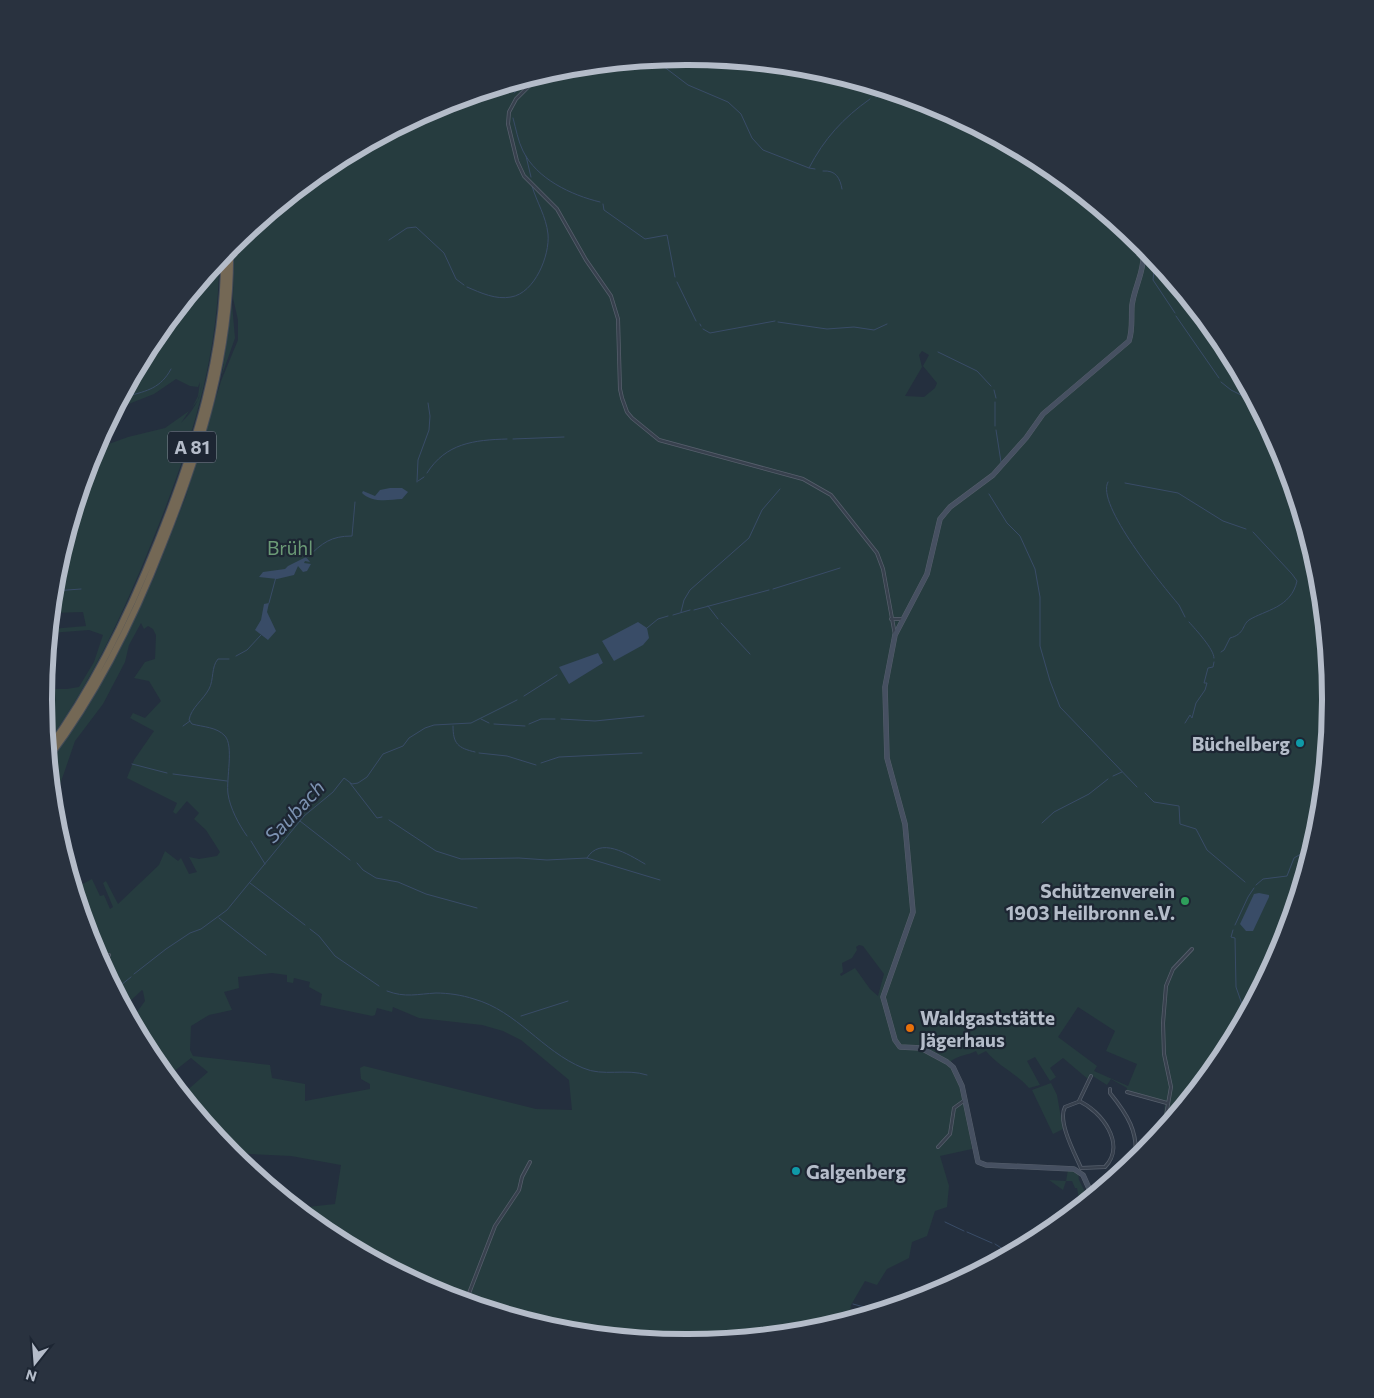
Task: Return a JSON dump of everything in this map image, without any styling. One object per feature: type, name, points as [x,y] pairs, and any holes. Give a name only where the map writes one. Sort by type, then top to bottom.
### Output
[{"type":"highway","name":"A 81","points":[[55,748],[99,681],[137,606],[184,488],[215,387],[224,340],[230,259]]},
{"type":"highway","name":"A 81","points":[[54,741],[75,711],[116,637],[146,570],[176,493],[201,417],[214,365],[222,314],[224,266]]},
{"type":"highway","points":[[229,290],[233,304]]},
{"type":"highway","points":[[215,387],[222,375]]},
{"type":"street","points":[[531,84],[516,99],[509,112],[508,124],[514,152],[524,176],[557,209],[586,260],[615,305],[618,319],[620,389],[627,412],[648,433],[659,440],[804,479],[831,495],[877,553],[883,569],[895,635]]},
{"type":"street","points":[[1078,1101],[1099,1114],[1108,1128],[1112,1142],[1110,1158],[1105,1167],[1081,1170],[986,1165],[978,1162],[961,1081],[947,1062],[921,1048],[903,1048],[897,1044],[882,997],[914,912],[905,824],[887,758],[885,687],[895,635],[928,571],[940,519],[950,507],[993,475],[1026,438],[1043,414],[1129,341],[1132,330],[1132,306],[1143,258]]},
{"type":"street","points":[[891,619],[902,619]]},
{"type":"street","points":[[1165,1115],[1171,1087],[1164,1054],[1163,1023],[1166,986],[1173,969],[1192,949]]},
{"type":"street","points":[[1090,1189],[1069,1142],[1062,1115],[1065,1107],[1078,1101],[1091,1076]]},
{"type":"street","points":[[1110,1090],[1110,1094],[1127,1115],[1134,1130],[1135,1149]]},
{"type":"street","points":[[1127,1092],[1167,1103]]},
{"type":"street","points":[[938,1147],[950,1134],[954,1108],[965,1100]]},
{"type":"street","points":[[469,1294],[495,1226],[518,1190],[530,1162]]},
{"type":"green space","name":"Brühl","points":[[646,66],[728,66],[770,70],[851,86],[891,98],[968,130],[1004,150],[1040,171],[1105,222],[1136,250],[1190,313],[1215,346],[1256,418],[1288,495],[1300,535],[1316,616],[1320,658],[1322,699],[1316,782],[1300,863],[1288,903],[1256,980],[1236,1016],[1215,1052],[1164,1117],[1165,1104],[1126,1093],[1127,1088],[1111,1079],[1107,1085],[1091,1075],[1089,1080],[1063,1058],[1050,1068],[1056,1077],[1050,1081],[1035,1057],[1027,1061],[1040,1085],[1029,1088],[986,1051],[978,1055],[976,1051],[957,1057],[951,1061],[962,1082],[972,1149],[940,1156],[949,1186],[947,1207],[935,1211],[927,1236],[912,1242],[909,1258],[887,1269],[877,1285],[865,1281],[851,1305],[850,1312],[770,1328],[687,1334],[604,1328],[563,1321],[483,1300],[444,1285],[406,1268],[370,1248],[334,1227],[308,1207],[335,1204],[341,1165],[291,1156],[244,1154],[188,1090],[208,1072],[191,1058],[174,1071],[159,1052],[136,1013],[145,1001],[143,991],[130,1001],[110,963],[112,961],[109,960],[101,942],[81,885],[92,879],[100,896],[104,895],[110,909],[113,907],[103,883],[106,881],[118,904],[159,865],[165,851],[178,861],[181,858],[189,874],[197,872],[189,857],[199,859],[217,856],[220,852],[206,830],[194,819],[199,813],[187,801],[176,814],[173,812],[177,803],[127,778],[134,760],[154,731],[130,718],[133,713],[145,718],[161,701],[149,681],[134,678],[145,662],[155,659],[156,635],[153,629],[148,626],[144,629],[141,623],[129,645],[125,662],[103,704],[75,741],[59,788],[55,754],[86,710],[124,642],[155,575],[186,496],[221,381],[238,340],[238,320],[233,298],[234,255],[238,250],[269,222],[334,171],[370,150],[406,130],[483,98],[563,77],[604,70]],"holes":[[[922,351],[929,355],[923,366],[937,383],[935,388],[924,397],[905,396],[922,367],[919,355]],[[598,656],[603,663],[574,680],[560,668]],[[859,945],[863,946],[884,974],[878,996],[870,989],[855,968],[841,976],[840,974],[843,972],[842,963],[852,958],[857,950],[856,947]],[[272,973],[287,975],[287,982],[293,983],[294,978],[310,982],[309,987],[322,994],[320,1005],[372,1016],[375,1015],[377,1008],[392,1012],[393,1007],[419,1018],[482,1025],[503,1031],[521,1040],[569,1080],[572,1110],[536,1109],[364,1066],[360,1068],[361,1079],[370,1084],[370,1089],[305,1101],[305,1084],[272,1078],[270,1065],[193,1056],[190,1050],[191,1026],[209,1015],[232,1010],[224,992],[239,988],[238,977]],[[1078,1007],[1115,1031],[1106,1051],[1137,1064],[1128,1086],[1094,1071],[1097,1066],[1058,1037]]]},
{"type":"green space","points":[[219,271],[218,298],[207,372],[188,444],[176,479],[149,549],[116,625],[78,697],[54,735],[52,689],[79,687],[94,662],[103,635],[89,630],[56,633],[57,629],[86,626],[83,612],[59,613],[74,535],[86,495],[101,456],[106,445],[128,437],[165,428],[189,411],[181,423],[198,400],[192,408],[198,396],[200,382],[198,387],[190,386],[176,379],[154,394],[125,405],[159,346]]},
{"type":"green space","points":[[232,304],[235,338],[222,375]]},
{"type":"green space","points":[[1051,1083],[1057,1095],[1063,1129],[1053,1134],[1032,1090]]},
{"type":"green space","points":[[1068,1170],[1078,1172],[1079,1180],[1085,1192],[1079,1197],[1077,1188],[1075,1188],[1072,1181],[1066,1181]]},
{"type":"green space","points":[[1049,1180],[1066,1181],[1063,1190]]},
{"type":"water","points":[[402,488],[408,492],[402,499],[386,500],[375,500],[362,493],[363,491],[375,496],[380,490]]},
{"type":"water","points":[[306,557],[310,562],[305,561],[304,563],[311,564],[307,571],[303,572],[298,566],[294,575],[277,579],[259,577],[263,572],[285,569]]},
{"type":"water","points":[[269,603],[267,612],[276,631],[268,640],[255,630],[261,620],[264,604]]},
{"type":"water","points":[[638,622],[647,628],[649,638],[643,645],[614,661],[602,641]]},
{"type":"water","points":[[598,653],[603,663],[569,684],[559,667]]},
{"type":"water","points":[[1254,894],[1269,895],[1269,897],[1253,931],[1246,931],[1240,924]]},
{"type":"waterway","points":[[663,66],[688,85],[728,102],[741,114],[752,138],[763,150],[809,168],[835,130],[870,99]]},
{"type":"waterway","points":[[514,93],[521,87]]},
{"type":"waterway","points":[[876,97],[882,95]]},
{"type":"waterway","points":[[513,118],[523,151],[537,170],[546,178],[567,190],[600,202]]},
{"type":"waterway","points":[[526,156],[531,177]]},
{"type":"waterway","points":[[809,168],[815,169]]},
{"type":"waterway","points":[[823,171],[834,173],[840,181],[842,189]]},
{"type":"waterway","points":[[467,287],[489,295],[505,298],[520,294],[534,281],[544,262],[548,234],[532,186]]},
{"type":"waterway","points":[[603,204],[604,210],[645,239],[667,235],[675,277]]},
{"type":"waterway","points":[[389,240],[407,228],[416,227],[444,253],[456,279],[464,285]]},
{"type":"waterway","points":[[1154,271],[1153,280],[1175,313]]},
{"type":"waterway","points":[[677,282],[696,321]]},
{"type":"waterway","points":[[1176,316],[1219,378]]},
{"type":"waterway","points":[[703,329],[710,333],[775,321]]},
{"type":"waterway","points":[[778,322],[827,329],[854,327],[874,330],[887,324]]},
{"type":"waterway","points":[[938,352],[977,371],[991,386]]},
{"type":"waterway","points":[[131,395],[158,385],[171,369]]},
{"type":"waterway","points":[[1221,382],[1244,397]]},
{"type":"waterway","points":[[994,390],[996,398]]},
{"type":"waterway","points":[[995,402],[995,426]]},
{"type":"waterway","points":[[417,482],[418,460],[429,430],[430,416],[428,403]]},
{"type":"waterway","points":[[996,430],[1001,462]]},
{"type":"waterway","points":[[513,439],[564,437]]},
{"type":"waterway","points":[[427,473],[443,455],[452,449],[472,442],[507,439]]},
{"type":"waterway","points":[[418,481],[424,477]]},
{"type":"waterway","points":[[1108,482],[1107,493],[1111,508],[1121,526],[1146,564],[1179,605],[1185,617]]},
{"type":"waterway","points":[[1125,483],[1178,493],[1223,521],[1246,529]]},
{"type":"waterway","points":[[681,612],[684,600],[690,590],[749,538],[762,510],[780,489]]},
{"type":"waterway","points":[[989,494],[1007,523],[1020,536],[1035,569],[1040,597],[1040,646],[1060,707],[1137,787]]},
{"type":"waterway","points":[[308,557],[327,541],[338,537],[352,536],[355,502]]},
{"type":"waterway","points":[[1221,652],[1230,638],[1241,632],[1249,620],[1283,603],[1294,590],[1297,581],[1253,532]]},
{"type":"waterway","points":[[773,589],[840,568]]},
{"type":"waterway","points":[[269,603],[276,577]]},
{"type":"waterway","points":[[62,590],[81,589]]},
{"type":"waterway","points":[[694,610],[769,590]]},
{"type":"waterway","points":[[708,606],[718,619]]},
{"type":"waterway","points":[[673,615],[690,610]]},
{"type":"waterway","points":[[647,628],[658,619],[668,616]]},
{"type":"waterway","points":[[1189,622],[1208,645],[1214,658]]},
{"type":"waterway","points":[[721,623],[750,654]]},
{"type":"waterway","points":[[236,656],[247,650],[261,635]]},
{"type":"waterway","points":[[229,659],[218,659],[216,662],[209,689],[192,712],[189,720],[192,724],[222,733],[228,741],[228,794],[235,816],[247,836]]},
{"type":"waterway","points":[[1185,723],[1190,715],[1192,718],[1196,703],[1205,690],[1207,683],[1204,683],[1208,668],[1213,667],[1214,662]]},
{"type":"waterway","name":"Saubach","points":[[524,696],[557,675]]},
{"type":"waterway","name":"Saubach","points":[[134,974],[166,949],[190,933],[201,929],[227,910],[304,816],[333,792],[344,778],[352,784],[358,783],[367,777],[383,754],[403,746],[409,738],[425,728],[434,725],[471,723],[517,700]]},
{"type":"waterway","points":[[561,719],[595,721],[644,716]]},
{"type":"waterway","points":[[481,719],[489,723]]},
{"type":"waterway","points":[[529,724],[541,719],[555,719]]},
{"type":"waterway","points":[[183,726],[190,721]]},
{"type":"waterway","points":[[494,724],[525,726]]},
{"type":"waterway","points":[[453,726],[455,741],[464,749],[475,752]]},
{"type":"waterway","points":[[479,753],[507,756],[536,765]]},
{"type":"waterway","points":[[541,763],[559,757],[642,753]]},
{"type":"waterway","points":[[132,764],[167,773]]},
{"type":"waterway","points":[[1113,776],[1122,772]]},
{"type":"waterway","points":[[173,774],[227,781]]},
{"type":"waterway","points":[[1042,823],[1054,812],[1089,794],[1108,779]]},
{"type":"waterway","points":[[350,783],[377,818],[382,817]]},
{"type":"waterway","points":[[1145,793],[1154,802],[1179,806],[1180,824],[1196,829],[1207,850],[1245,882]]},
{"type":"waterway","points":[[389,820],[436,851],[461,859],[519,858],[547,860],[587,858],[660,880]]},
{"type":"waterway","points":[[300,821],[350,860]]},
{"type":"waterway","points":[[251,841],[265,864]]},
{"type":"waterway","points":[[587,858],[599,848],[607,848],[623,852],[645,864]]},
{"type":"waterway","points":[[1256,885],[1263,879],[1287,876],[1294,858],[1302,853]]},
{"type":"waterway","points":[[357,863],[363,870],[376,878],[398,882],[426,894],[477,908]]},
{"type":"waterway","points":[[250,883],[305,925]]},
{"type":"waterway","points":[[1235,925],[1254,888]]},
{"type":"waterway","points":[[219,918],[266,955]]},
{"type":"waterway","points":[[310,929],[319,936],[335,956],[379,986]]},
{"type":"waterway","points":[[1233,930],[1231,937],[1235,938],[1236,987],[1242,1005]]},
{"type":"waterway","name":"Saubach","points":[[121,985],[131,977]]},
{"type":"waterway","points":[[387,991],[406,995],[445,993],[474,999],[503,1012],[555,1052],[583,1068],[598,1072],[631,1072],[647,1075]]},
{"type":"waterway","points":[[521,1016],[568,1001]]},
{"type":"waterway","points":[[945,1222],[964,1231]]},
{"type":"waterway","points":[[967,1232],[992,1243]]},
{"type":"waterway","points":[[995,1244],[1003,1249]]},
{"type":"waterway","points":[[853,1304],[864,1307]]},
{"type":"place","name":"Büchelberg","points":[[1300,743]]},
{"type":"place","name":"Schützenverein 1903 Heilbronn e.V.","points":[[1185,901]]},
{"type":"place","name":"Waldgaststätte Jägerhaus","points":[[910,1028]]},
{"type":"place","name":"Galgenberg","points":[[796,1171]]}]
